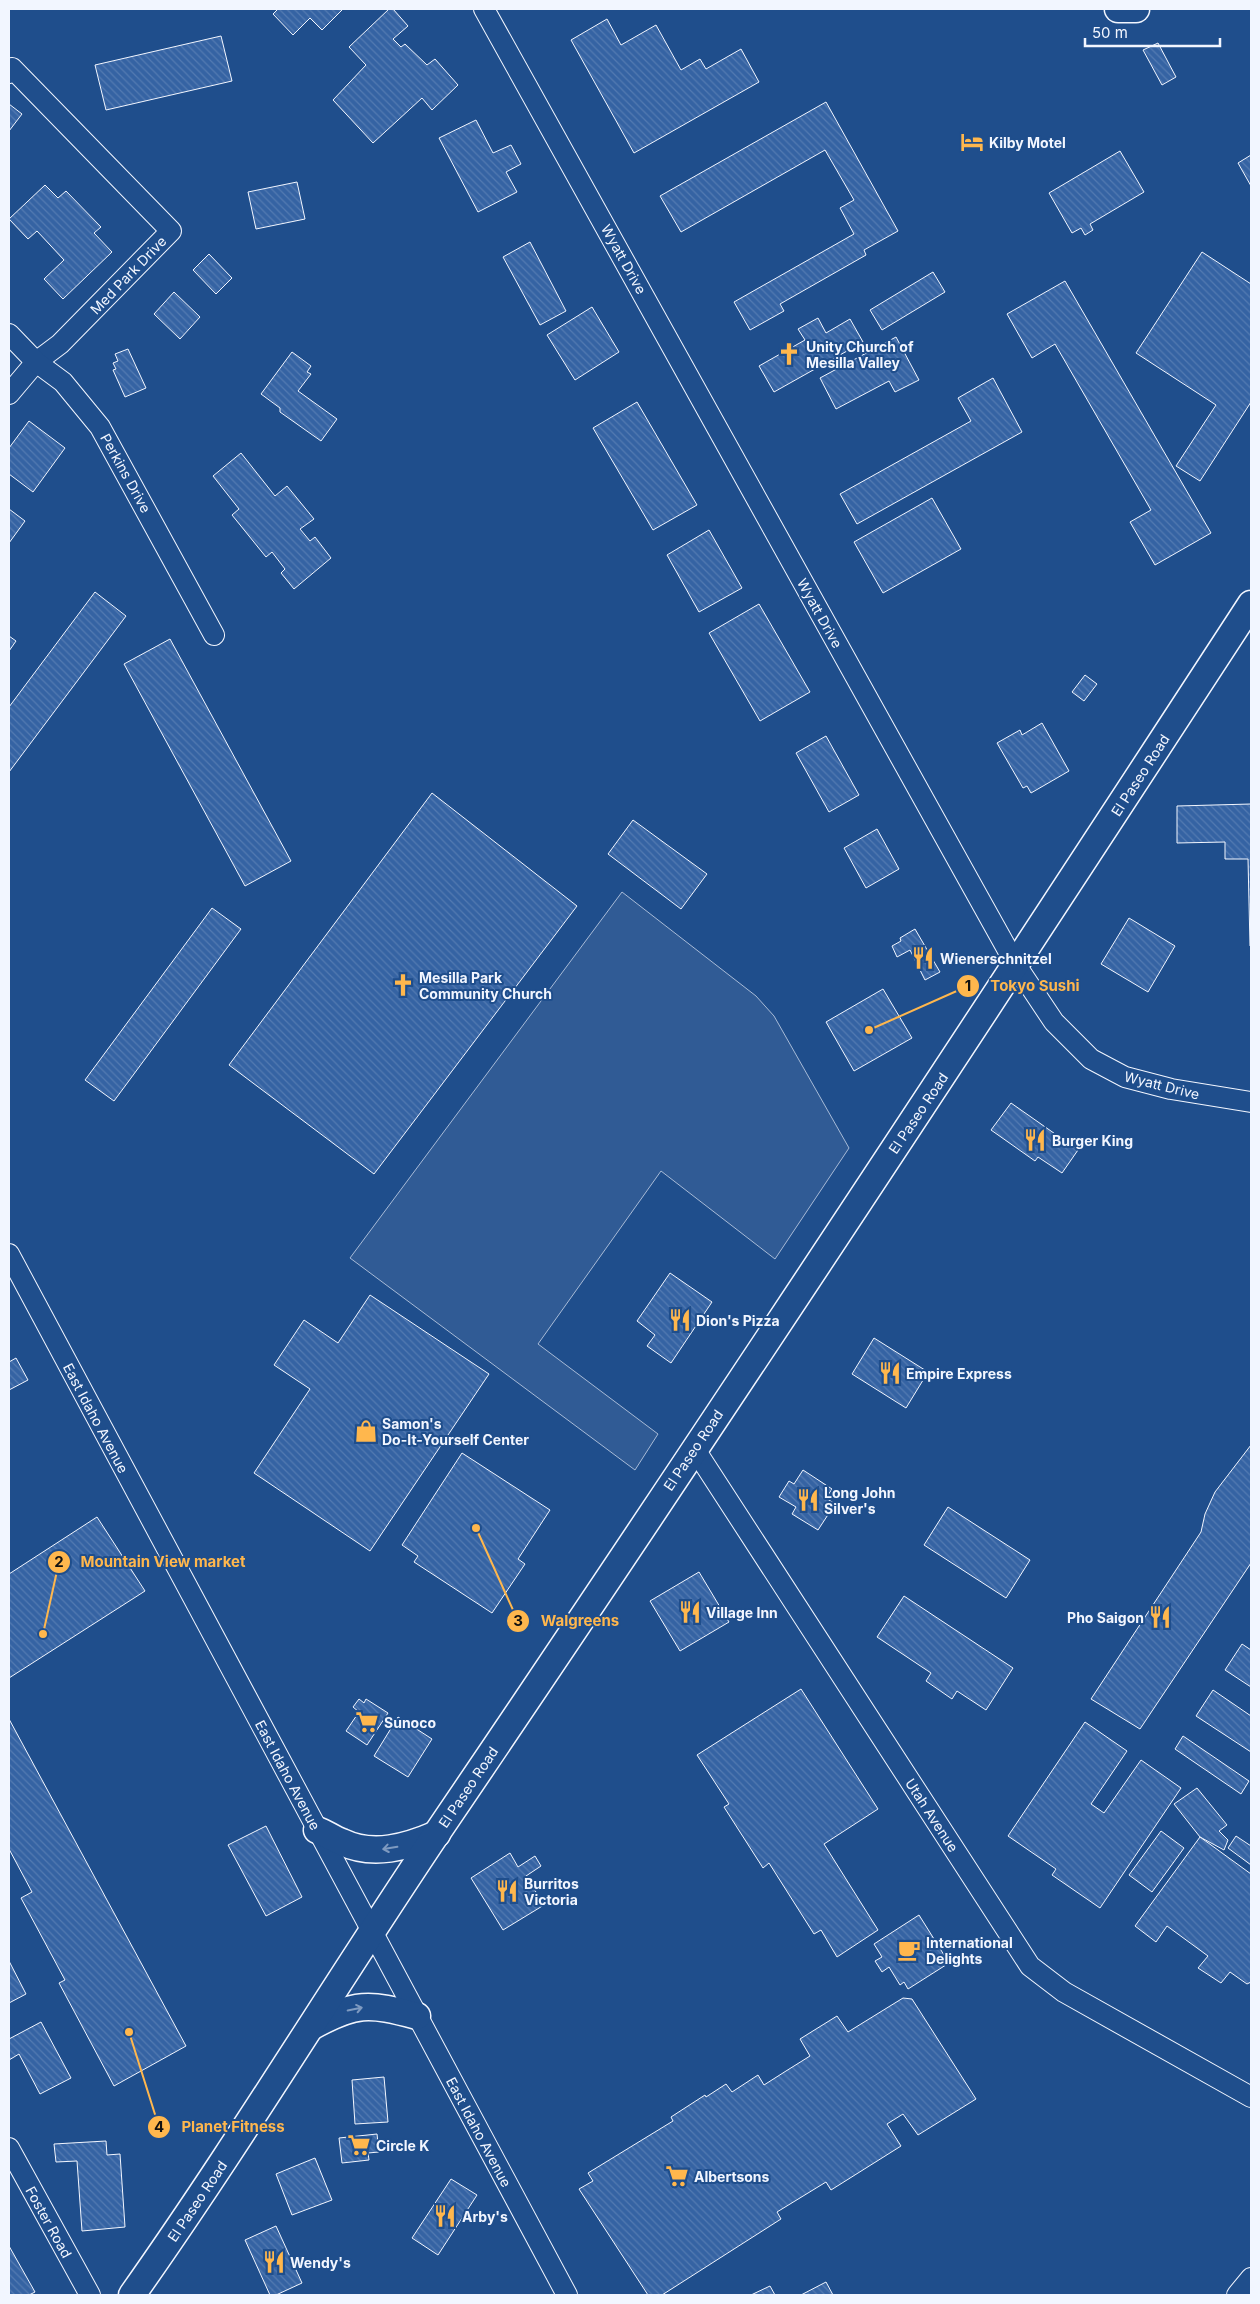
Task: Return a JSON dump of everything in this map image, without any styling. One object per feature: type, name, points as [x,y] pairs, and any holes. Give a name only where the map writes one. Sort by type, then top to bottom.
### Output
[{"type":"main road","points":[[1118,9],[1136,9]]},
{"type":"main road","name":"El Paseo Road","points":[[132,2295],[203,2195],[372,1932],[1016,965],[1251,604]]},
{"type":"main road","points":[[317,1830],[342,1842],[372,1850],[396,1848],[437,1834]]},
{"type":"main road","points":[[310,2028],[333,2015],[370,2006],[391,2008],[417,2016]]},
{"type":"street","name":"Wyatt Drive","points":[[486,10],[1016,965],[1054,1022],[1091,1059],[1125,1076],[1161,1087],[1251,1102]]},
{"type":"street","name":"Med Park Drive","points":[[9,394],[36,362],[60,344],[171,231],[10,71]]},
{"type":"street","name":"Perkins Drive","points":[[9,334],[36,362],[63,382],[100,427],[214,635]]},
{"type":"street","name":"East Idaho Avenue","points":[[9,1256],[566,2295]]},
{"type":"street","name":"Utah Avenue","points":[[694,1448],[1030,1966],[1064,1992],[1251,2098]]},
{"type":"street","name":"Foster Road","points":[[9,2148],[90,2295]]},
{"type":"street","points":[[1237,2295],[1251,2278]]},
{"type":"shaded area","points":[[622,892],[756,996],[774,1016],[849,1148],[775,1259],[661,1171],[538,1344],[658,1434],[635,1470],[350,1258]]},
{"type":"building","points":[[278,9],[343,9],[322,30],[310,18],[293,35],[273,14]]},
{"type":"building","points":[[389,9],[393,9],[408,26],[393,39],[401,47],[405,44],[427,65],[435,59],[458,85],[432,110],[422,98],[373,143],[333,100],[366,65],[349,47]]},
{"type":"building","points":[[607,19],[621,45],[656,25],[681,70],[700,59],[706,69],[741,49],[759,82],[634,153],[571,40]]},
{"type":"building","points":[[221,36],[232,81],[106,110],[95,65]]},
{"type":"building","points":[[1158,43],[1176,77],[1162,85],[1143,50]]},
{"type":"building","points":[[826,102],[898,231],[864,250],[866,255],[780,304],[784,311],[750,330],[734,302],[854,234],[840,208],[854,200],[825,150],[681,232],[660,196]]},
{"type":"building","points":[[9,104],[22,114],[9,131]]},
{"type":"building","points":[[476,120],[493,153],[511,145],[521,164],[506,172],[517,192],[478,212],[439,138]]},
{"type":"building","points":[[1120,151],[1144,192],[1090,224],[1093,230],[1085,235],[1081,228],[1072,233],[1049,193]]},
{"type":"building","points":[[1251,155],[1251,186],[1238,163]]},
{"type":"building","points":[[297,182],[305,219],[256,229],[248,192]]},
{"type":"building","points":[[45,185],[58,198],[66,191],[101,227],[94,233],[112,252],[63,299],[44,279],[64,260],[37,231],[28,239],[9,219]]},
{"type":"building","points":[[530,242],[566,311],[540,325],[503,257]]},
{"type":"building","points":[[1202,252],[1251,284],[1251,402],[1200,481],[1176,466],[1216,405],[1136,353]]},
{"type":"building","points":[[209,254],[232,278],[216,294],[193,270]]},
{"type":"building","points":[[933,272],[945,292],[882,330],[870,310]]},
{"type":"building","points":[[1065,281],[1211,533],[1155,565],[1130,522],[1151,510],[1055,344],[1032,358],[1007,314]]},
{"type":"building","points":[[174,292],[200,317],[180,339],[154,314]]},
{"type":"building","points":[[592,307],[619,352],[575,380],[547,335]]},
{"type":"building","points":[[818,318],[826,333],[850,319],[863,342],[774,392],[759,366],[805,340],[798,329]]},
{"type":"building","points":[[896,337],[919,380],[895,392],[889,381],[836,409],[820,378]]},
{"type":"building","points":[[128,349],[146,388],[125,397],[113,370],[116,369],[113,363],[118,361],[115,354]]},
{"type":"building","points":[[292,352],[311,366],[307,372],[311,374],[298,391],[337,419],[321,441],[280,412],[280,408],[261,394]]},
{"type":"building","points":[[993,378],[1022,432],[857,524],[840,494],[971,421],[958,398]]},
{"type":"building","points":[[637,402],[697,505],[653,530],[593,428]]},
{"type":"building","points":[[29,421],[65,448],[33,492],[9,474],[9,448]]},
{"type":"building","points":[[241,453],[275,496],[287,486],[314,519],[300,529],[310,541],[315,537],[331,558],[294,589],[281,573],[285,569],[272,552],[266,557],[232,515],[239,509],[213,476]]},
{"type":"building","points":[[932,498],[961,549],[883,593],[854,542]]},
{"type":"building","points":[[9,509],[25,521],[9,543]]},
{"type":"building","points":[[709,530],[742,588],[699,612],[667,555]]},
{"type":"building","points":[[95,592],[126,616],[9,772],[9,707]]},
{"type":"building","points":[[759,604],[810,692],[760,721],[709,633]]},
{"type":"building","points":[[9,636],[16,641],[9,651]]},
{"type":"building","points":[[170,639],[291,861],[245,886],[124,664]]},
{"type":"building","points":[[1085,675],[1097,684],[1084,701],[1072,692]]},
{"type":"building","points":[[1042,723],[1069,771],[1031,793],[1027,786],[1023,788],[997,743],[1020,730],[1022,735]]},
{"type":"building","points":[[826,736],[859,795],[829,812],[796,753]]},
{"type":"building","name":"Mesilla Park Community Church","points":[[432,793],[577,906],[374,1174],[229,1065]]},
{"type":"building","points":[[1251,804],[1250,946],[1248,859],[1225,859],[1225,842],[1177,843],[1177,806]]},
{"type":"building","points":[[633,820],[707,874],[681,909],[608,854]]},
{"type":"building","points":[[877,829],[899,869],[866,888],[844,848]]},
{"type":"building","points":[[212,908],[241,929],[114,1101],[85,1080]]},
{"type":"building","points":[[1129,918],[1175,946],[1148,992],[1101,964]]},
{"type":"building","points":[[915,929],[940,972],[925,980],[910,950],[897,957],[892,946],[901,941],[900,938]]},
{"type":"building","points":[[883,989],[912,1038],[854,1071],[826,1022]]},
{"type":"building","name":"Burger King","points":[[1011,1103],[1078,1150],[1062,1173],[1038,1157],[1035,1161],[991,1130]]},
{"type":"building","points":[[670,1273],[712,1302],[671,1363],[647,1346],[655,1335],[637,1321]]},
{"type":"building","name":"Samon's Do-It-Yourself Center","points":[[370,1295],[489,1374],[370,1551],[254,1473],[310,1389],[274,1365],[304,1320],[338,1343]]},
{"type":"building","name":"Empire Express","points":[[874,1338],[928,1372],[906,1408],[852,1374]]},
{"type":"building","points":[[16,1358],[28,1380],[9,1390],[9,1362]]},
{"type":"building","points":[[1251,1445],[1251,1563],[1140,1729],[1091,1699],[1201,1532],[1205,1514],[1215,1492]]},
{"type":"building","points":[[462,1453],[550,1510],[518,1559],[525,1564],[492,1613],[414,1562],[418,1556],[402,1545]]},
{"type":"building","points":[[803,1470],[832,1489],[826,1498],[835,1504],[818,1530],[792,1514],[796,1507],[779,1497],[789,1481],[794,1484]]},
{"type":"building","points":[[948,1507],[1030,1560],[1006,1598],[924,1545]]},
{"type":"building","points":[[97,1517],[145,1591],[9,1678],[9,1574]]},
{"type":"building","name":"Village Inn","points":[[699,1572],[729,1622],[680,1651],[650,1601]]},
{"type":"building","points":[[904,1596],[1013,1668],[986,1710],[957,1691],[952,1699],[926,1681],[931,1673],[877,1637]]},
{"type":"building","points":[[1242,1644],[1251,1650],[1251,1687],[1225,1670]]},
{"type":"building","points":[[801,1689],[878,1809],[824,1844],[878,1930],[837,1957],[821,1930],[814,1934],[769,1863],[763,1868],[724,1807],[729,1804],[697,1755]]},
{"type":"building","points":[[1213,1690],[1251,1716],[1251,1752],[1196,1716]]},
{"type":"building","name":"Sunoco","points":[[359,1699],[364,1703],[366,1699],[388,1713],[367,1745],[346,1731],[359,1712],[353,1707]]},
{"type":"building","name":"Sunoco","points":[[398,1717],[432,1739],[408,1777],[374,1756]]},
{"type":"building","points":[[9,1719],[186,2046],[114,2086],[59,1983],[65,1980],[21,1898],[32,1892],[9,1849]]},
{"type":"building","points":[[1085,1722],[1127,1751],[1091,1804],[1104,1813],[1141,1760],[1181,1788],[1100,1908],[1052,1875],[1056,1869],[1008,1836]]},
{"type":"building","points":[[1183,1736],[1249,1781],[1241,1794],[1175,1749]]},
{"type":"building","points":[[1197,1788],[1227,1825],[1219,1831],[1228,1840],[1224,1850],[1200,1837],[1174,1804]]},
{"type":"building","points":[[266,1826],[302,1897],[266,1916],[228,1845]]},
{"type":"building","points":[[1161,1831],[1184,1848],[1152,1892],[1129,1875]]},
{"type":"building","points":[[1236,1836],[1251,1846],[1251,1865],[1228,1848]]},
{"type":"building","points":[[1200,1837],[1251,1874],[1251,1982],[1247,1984],[1230,1972],[1221,1983],[1198,1968],[1208,1956],[1167,1926],[1156,1942],[1135,1926]]},
{"type":"building","name":"Burritos Victoria","points":[[510,1853],[518,1867],[535,1856],[541,1866],[526,1876],[544,1905],[503,1930],[471,1878]]},
{"type":"building","name":"International Delights","points":[[919,1915],[949,1963],[908,1989],[904,1982],[900,1985],[889,1967],[882,1972],[875,1961],[882,1957],[874,1944]]},
{"type":"building","points":[[9,1961],[26,1994],[9,2003]]},
{"type":"building","points":[[903,1998],[912,1999],[976,2099],[918,2135],[903,2114],[887,2124],[901,2146],[831,2190],[826,2182],[777,2212],[781,2219],[662,2295],[648,2295],[579,2189],[593,2181],[588,2173],[673,2121],[671,2117],[705,2095],[706,2097],[726,2084],[732,2092],[758,2075],[764,2085],[810,2056],[800,2039],[837,2016],[848,2032]]},
{"type":"building","points":[[41,2022],[71,2078],[40,2094],[19,2054],[9,2060],[9,2039]]},
{"type":"building","name":"Circle K","points":[[384,2077],[388,2122],[355,2124],[352,2080]]},
{"type":"building","name":"Circle K","points":[[377,2134],[379,2152],[368,2153],[369,2160],[342,2163],[339,2138]]},
{"type":"building","points":[[106,2141],[107,2155],[120,2154],[125,2227],[82,2231],[77,2161],[56,2162],[54,2144]]},
{"type":"building","points":[[315,2158],[332,2200],[292,2215],[276,2174]]},
{"type":"building","name":"Arby's","points":[[451,2179],[477,2195],[438,2255],[412,2238]]},
{"type":"building","name":"Wendy's","points":[[276,2226],[302,2283],[276,2295],[270,2295],[245,2240]]},
{"type":"building","points":[[9,2246],[35,2292],[29,2295],[9,2295]]},
{"type":"building","points":[[826,2282],[833,2295],[801,2295]]},
{"type":"building","points":[[770,2286],[775,2295],[751,2295]]},
{"type":"place","name":"Kilby Motel","points":[[972,142]]},
{"type":"place","name":"Unity Church of Mesilla Valley","points":[[789,354]]},
{"type":"place","name":"Wienerschnitzel","points":[[923,958]]},
{"type":"place","name":"Mesilla Park Community Church","points":[[403,985]]},
{"type":"place","name":"Tokyo Sushi","points":[[869,1030]]},
{"type":"place","name":"Burger King","points":[[1035,1140]]},
{"type":"place","name":"Dion's Pizza","points":[[680,1320]]},
{"type":"place","name":"Empire Express","points":[[890,1373]]},
{"type":"place","name":"Samon's Do-It-Yourself Center","points":[[366,1431]]},
{"type":"place","name":"Long John Silver's","points":[[808,1500]]},
{"type":"place","name":"Walgreens","points":[[476,1528]]},
{"type":"place","name":"Village Inn","points":[[690,1612]]},
{"type":"place","name":"Pho Saigon","points":[[1160,1617]]},
{"type":"place","name":"Mountain View market","points":[[43,1634]]},
{"type":"place","name":"Sunoco","points":[[367,1722]]},
{"type":"place","name":"Burritos Victoria","points":[[507,1891]]},
{"type":"place","name":"International Delights","points":[[909,1950]]},
{"type":"place","name":"Planet Fitness","points":[[129,2032]]},
{"type":"place","name":"Circle K","points":[[359,2145]]},
{"type":"place","name":"Albertsons","points":[[677,2176]]},
{"type":"place","name":"Arby's","points":[[445,2216]]},
{"type":"place","name":"Wendy's","points":[[274,2262]]}]
